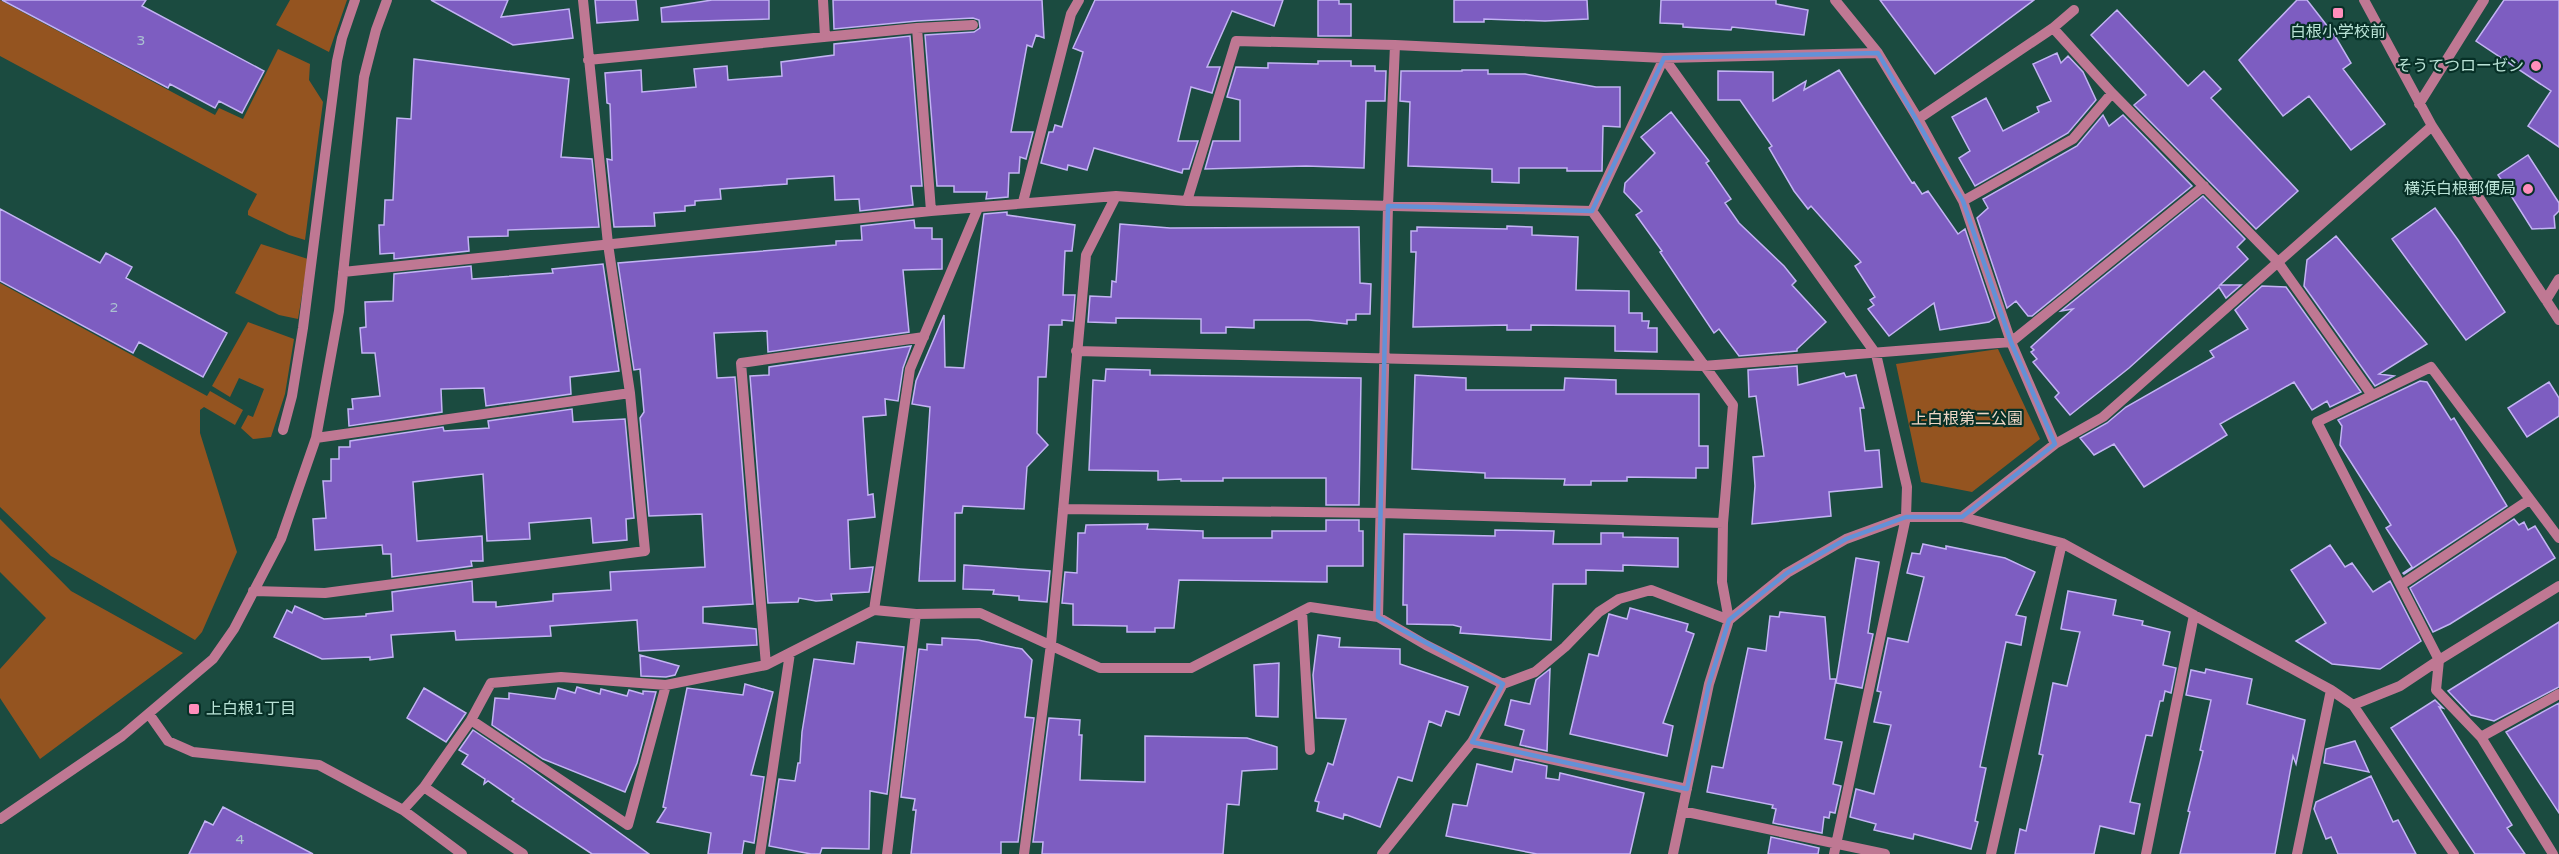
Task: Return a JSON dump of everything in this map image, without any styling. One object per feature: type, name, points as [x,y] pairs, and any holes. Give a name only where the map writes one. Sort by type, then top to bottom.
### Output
[{"type":"street","points":[[283,430],[292,396],[303,328],[337,61],[355,0]]},
{"type":"street","points":[[0,819],[122,736],[213,659],[234,629],[281,539],[316,438],[344,272],[364,77],[376,30],[387,0]]},
{"type":"street","points":[[253,591],[325,593],[645,551],[630,393],[608,244],[583,0]]},
{"type":"street","points":[[823,0],[825,37]]},
{"type":"street","points":[[1023,202],[1071,14],[1079,0]]},
{"type":"street","points":[[1835,0],[1878,53],[1918,119],[1963,201],[2011,342],[2055,444]]},
{"type":"street","points":[[2364,0],[2432,126],[2559,320]]},
{"type":"street","points":[[2419,104],[2484,0]]},
{"type":"street","points":[[1918,119],[2053,28],[2074,10]]},
{"type":"street","points":[[588,60],[916,28],[974,25]]},
{"type":"street","points":[[916,28],[931,211]]},
{"type":"street","points":[[2053,28],[2112,93],[2277,261],[2372,395]]},
{"type":"street","points":[[1187,201],[1236,41],[1395,45],[1664,58],[1878,53]]},
{"type":"street","points":[[1378,617],[1388,206],[1395,45]]},
{"type":"street","points":[[1592,212],[1664,58]]},
{"type":"street","points":[[1664,58],[1876,354],[1907,488],[1906,517],[1835,849]]},
{"type":"street","points":[[1963,201],[2073,139],[2112,93]]},
{"type":"street","points":[[1962,517],[2055,444],[2103,417],[2432,126]]},
{"type":"street","points":[[1076,351],[1703,366],[2011,342],[2204,186]]},
{"type":"street","points":[[344,272],[931,211],[1116,196],[1187,201],[1592,212]]},
{"type":"street","points":[[1024,854],[1052,644],[1086,255],[1116,196]]},
{"type":"street","points":[[874,610],[910,369],[978,208]]},
{"type":"street","points":[[1592,212],[1733,405],[1723,523],[1722,582],[1729,620],[1709,684],[1673,854]]},
{"type":"street","points":[[2546,300],[2559,279]]},
{"type":"street","points":[[766,665],[741,363],[924,337]]},
{"type":"street","points":[[2553,854],[2481,737],[2436,690],[2439,660],[2317,422],[2431,367],[2559,538]]},
{"type":"street","points":[[316,438],[630,393]]},
{"type":"street","points":[[2401,585],[2529,500]]},
{"type":"street","points":[[1062,509],[1381,513],[1723,523]]},
{"type":"street","points":[[1729,620],[1787,573],[1846,538],[1906,517],[1962,517],[2062,543],[2331,690],[2353,705],[2454,854]]},
{"type":"street","points":[[1991,854],[2062,543]]},
{"type":"street","points":[[2353,705],[2400,686],[2559,586]]},
{"type":"street","points":[[1387,853],[1472,742],[1503,684],[1535,672],[1599,612],[1619,599],[1651,590],[1729,620]]},
{"type":"street","points":[[403,810],[424,787],[471,720],[491,683],[561,677],[666,685],[766,665],[874,610],[916,614],[980,613],[1052,644],[1100,668],[1191,668],[1310,607],[1378,617],[1426,645],[1503,684]]},
{"type":"street","points":[[1302,611],[1310,750]]},
{"type":"street","points":[[887,854],[916,614]]},
{"type":"street","points":[[2146,854],[2194,615]]},
{"type":"street","points":[[760,854],[790,653]]},
{"type":"street","points":[[471,720],[628,825],[666,685]]},
{"type":"street","points":[[2297,854],[2331,690]]},
{"type":"street","points":[[2481,737],[2559,694]]},
{"type":"street","points":[[149,714],[168,741],[193,752],[320,765],[403,810],[462,854]]},
{"type":"street","points":[[1472,742],[1687,789]]},
{"type":"street","points":[[424,787],[523,854]]},
{"type":"street","points":[[1682,810],[1835,849],[1886,854]]},
{"type":"highlighted area","points":[[1878,53],[1963,201],[2011,342],[2055,444],[1962,517],[1906,517],[1846,539],[1787,573],[1729,620],[1709,684],[1687,789],[1472,742],[1503,684],[1378,617],[1388,206],[1592,211],[1664,58]]},
{"type":"green space","points":[[0,0],[215,115],[219,108],[243,119],[278,49],[310,64],[309,80],[323,102],[305,240],[289,235],[248,215],[257,194],[0,56]]},
{"type":"green space","points":[[290,0],[347,0],[329,52],[276,25]]},
{"type":"green space","points":[[261,244],[308,259],[298,319],[279,315],[235,293]]},
{"type":"green space","points":[[0,283],[207,396],[210,391],[243,410],[235,425],[204,407],[200,410],[200,433],[237,552],[202,632],[195,640],[51,556],[0,507]]},
{"type":"green space","points":[[248,322],[294,339],[285,394],[271,437],[253,439],[241,428],[248,415],[253,417],[264,389],[239,378],[230,397],[212,386]]},
{"type":"green space","name":"上白根第二公園","points":[[1998,349],[2040,439],[1972,492],[1921,482],[1896,364]]},
{"type":"green space","points":[[0,519],[71,591],[183,653],[40,759],[0,698],[0,669],[46,618],[0,572]]},
{"type":"building","points":[[2,0],[146,0],[142,6],[264,71],[242,113],[219,101],[215,108],[170,84],[168,88]]},
{"type":"building","points":[[431,0],[508,0],[501,17],[569,9],[573,38],[513,45]]},
{"type":"building","points":[[595,0],[636,0],[638,20],[597,23]]},
{"type":"building","points":[[712,0],[769,0],[769,19],[662,22],[661,8]]},
{"type":"building","points":[[833,0],[1042,0],[1044,38],[1036,35],[1032,47],[1027,45],[1011,132],[1033,132],[1026,159],[1020,157],[1019,173],[1009,173],[1008,197],[986,199],[987,192],[954,192],[954,186],[937,186],[925,35],[974,32],[980,28],[979,20],[973,18],[917,21],[834,29]]},
{"type":"building","points":[[1095,0],[1283,0],[1274,26],[1232,11],[1207,67],[1220,67],[1212,93],[1191,87],[1178,141],[1198,141],[1189,169],[1183,169],[1182,173],[1094,148],[1087,170],[1068,165],[1067,170],[1041,163],[1049,132],[1053,132],[1055,125],[1062,127],[1083,52],[1073,48]]},
{"type":"building","points":[[1318,0],[1339,0],[1339,4],[1351,4],[1351,36],[1318,36]]},
{"type":"building","points":[[1454,0],[1587,0],[1588,19],[1545,21],[1484,19],[1484,22],[1454,22]]},
{"type":"building","points":[[1661,0],[1776,0],[1776,4],[1808,10],[1804,35],[1732,27],[1731,30],[1683,27],[1683,24],[1660,23]]},
{"type":"building","points":[[1880,0],[2034,0],[1935,74]]},
{"type":"building","points":[[2297,0],[2307,0],[2335,36],[2351,63],[2343,69],[2385,124],[2351,150],[2309,96],[2283,116],[2239,60]]},
{"type":"building","name":"そうてつローゼン","points":[[2504,0],[2559,0],[2559,147],[2528,126],[2551,91],[2476,41]]},
{"type":"building","points":[[2117,10],[2188,86],[2204,71],[2221,89],[2211,98],[2298,191],[2256,229],[2134,105],[2146,95],[2091,35]]},
{"type":"building","points":[[910,36],[922,186],[911,186],[913,205],[860,211],[859,199],[835,200],[834,176],[787,179],[787,184],[720,189],[721,199],[695,201],[695,205],[685,206],[685,211],[654,213],[655,226],[614,227],[607,159],[612,160],[610,104],[607,103],[605,73],[641,70],[642,92],[696,87],[694,69],[727,66],[728,80],[782,76],[781,62],[834,55],[834,44]]},
{"type":"building","points":[[2057,53],[2061,63],[2068,56],[2083,72],[2096,100],[2068,133],[1975,186],[1959,158],[1970,151],[1952,117],[1986,98],[2003,131],[2039,112],[2037,107],[2051,101],[2033,64]]},
{"type":"building","points":[[414,59],[569,79],[561,157],[592,159],[599,227],[508,230],[508,236],[468,237],[469,251],[394,259],[394,253],[380,254],[379,225],[384,225],[385,200],[393,200],[397,118],[411,119]]},
{"type":"building","points":[[1318,61],[1351,61],[1351,66],[1375,66],[1375,71],[1386,71],[1385,101],[1366,101],[1364,168],[1306,166],[1205,169],[1213,141],[1240,141],[1240,100],[1227,97],[1236,67],[1268,68],[1268,63],[1318,64]]},
{"type":"building","points":[[1488,70],[1488,74],[1525,74],[1596,87],[1620,87],[1620,127],[1603,126],[1602,171],[1519,168],[1519,183],[1492,182],[1492,169],[1408,166],[1410,102],[1400,101],[1401,71]]},
{"type":"building","points":[[1839,70],[1912,183],[1914,182],[1922,194],[1928,191],[1958,234],[1965,229],[1995,318],[1989,322],[1940,330],[1934,303],[1889,336],[1868,309],[1874,305],[1870,300],[1875,297],[1855,266],[1861,262],[1811,206],[1808,209],[1794,191],[1769,148],[1772,146],[1740,100],[1718,100],[1718,71],[1773,72],[1773,101],[1806,81],[1804,90]]},
{"type":"building","points":[[1671,112],[1709,161],[1706,163],[1731,199],[1725,203],[1739,223],[1784,266],[1796,281],[1792,285],[1826,322],[1797,351],[1739,356],[1719,329],[1714,333],[1660,252],[1662,251],[1636,215],[1642,211],[1624,192],[1625,183],[1655,153],[1641,137]]},
{"type":"building","points":[[2103,115],[2109,126],[2123,115],[2192,186],[2032,316],[2028,316],[2016,301],[2007,308],[1977,218],[1988,208],[1983,199],[2077,146]]},
{"type":"building","name":"横浜白根郵便局","points":[[2528,155],[2559,203],[2559,211],[2554,216],[2555,228],[2532,229],[2498,175]]},
{"type":"building","points":[[2203,196],[2245,239],[2237,247],[2248,259],[2220,285],[2241,285],[2226,298],[2219,287],[2129,368],[2070,415],[2055,397],[2059,393],[2033,362],[2037,359],[2031,352],[2034,350],[2031,347],[2073,309],[2061,311]]},
{"type":"building","points":[[2435,208],[2505,312],[2466,340],[2392,239]]},
{"type":"building","points":[[0,209],[100,263],[106,253],[132,267],[126,278],[227,333],[203,377],[139,342],[133,353],[0,281]]},
{"type":"building","points":[[1007,212],[1007,215],[1075,225],[1072,251],[1065,251],[1063,295],[1075,295],[1073,321],[1062,320],[1062,325],[1049,325],[1046,377],[1038,377],[1037,433],[1048,445],[1027,467],[1024,509],[963,506],[962,513],[955,513],[955,581],[919,581],[930,407],[912,404],[916,381],[944,315],[945,367],[964,368],[984,214]]},
{"type":"building","points":[[914,220],[915,228],[932,228],[932,239],[942,239],[942,269],[903,270],[909,332],[768,352],[767,331],[714,333],[717,378],[735,377],[753,604],[703,607],[703,623],[756,629],[757,645],[639,651],[637,620],[550,626],[551,636],[456,640],[455,631],[391,635],[393,657],[370,660],[370,657],[322,659],[274,637],[287,610],[292,613],[295,606],[324,619],[366,616],[366,614],[393,611],[392,592],[472,581],[473,602],[496,602],[496,607],[553,601],[553,594],[611,590],[610,572],[705,567],[702,514],[649,516],[640,418],[644,412],[640,369],[634,370],[618,263],[836,245],[836,241],[862,240],[861,226]]},
{"type":"building","points":[[1120,224],[1170,228],[1359,227],[1360,283],[1371,284],[1370,314],[1356,314],[1356,320],[1347,320],[1347,324],[1309,320],[1254,320],[1254,328],[1226,327],[1226,333],[1201,333],[1201,319],[1116,318],[1116,323],[1088,322],[1090,296],[1111,297],[1112,281],[1116,282]]},
{"type":"building","points":[[1507,226],[1532,227],[1532,235],[1578,237],[1576,290],[1629,291],[1629,313],[1642,313],[1642,321],[1649,321],[1648,328],[1657,328],[1657,352],[1615,351],[1615,326],[1531,325],[1531,330],[1507,330],[1507,325],[1413,327],[1416,252],[1411,252],[1411,231],[1417,231],[1417,227],[1507,229]]},
{"type":"building","points":[[2336,236],[2427,344],[2379,374],[2394,376],[2375,386],[2304,286],[2307,260]]},
{"type":"building","points":[[603,264],[619,371],[570,377],[571,394],[486,406],[484,388],[441,389],[442,412],[349,426],[348,409],[353,409],[352,399],[380,396],[375,353],[362,353],[360,328],[366,327],[365,302],[393,301],[394,274],[471,266],[472,279],[553,273],[552,269]]},
{"type":"building","points":[[2262,286],[2286,287],[2361,392],[2330,407],[2327,401],[2312,410],[2294,382],[2220,424],[2227,435],[2144,487],[2114,444],[2094,455],[2080,438],[2107,423],[2126,407],[2214,357],[2210,351],[2248,329],[2235,310]]},
{"type":"building","points":[[911,346],[903,368],[898,401],[885,399],[886,415],[863,417],[868,495],[873,494],[875,517],[848,520],[850,569],[873,567],[869,592],[831,594],[832,600],[816,601],[799,598],[798,602],[768,603],[750,376],[769,375],[769,367]]},
{"type":"building","points":[[1797,366],[1798,385],[1844,373],[1846,377],[1856,375],[1864,408],[1860,408],[1865,451],[1879,450],[1882,487],[1829,492],[1831,516],[1752,524],[1755,486],[1753,457],[1764,456],[1756,396],[1749,397],[1748,370]]},
{"type":"building","points":[[1106,369],[1150,370],[1150,375],[1361,378],[1359,505],[1326,505],[1326,478],[1223,478],[1223,481],[1181,481],[1181,479],[1158,480],[1158,471],[1089,470],[1093,380],[1105,381]]},
{"type":"building","points":[[1415,375],[1466,378],[1466,390],[1564,390],[1565,378],[1616,380],[1616,394],[1699,394],[1699,446],[1708,446],[1708,468],[1696,468],[1696,478],[1627,477],[1627,481],[1591,481],[1591,485],[1564,485],[1565,479],[1485,478],[1485,473],[1412,469]]},
{"type":"building","points":[[2420,381],[2427,382],[2451,420],[2454,418],[2507,506],[2404,574],[2412,567],[2386,528],[2391,525],[2340,445],[2342,426],[2338,420]]},
{"type":"building","points":[[2549,382],[2559,398],[2559,416],[2527,437],[2508,408]]},
{"type":"building","points":[[572,409],[573,422],[625,419],[634,518],[626,519],[627,540],[593,543],[591,518],[529,523],[530,539],[487,541],[483,474],[413,482],[417,541],[482,536],[483,561],[471,561],[472,566],[392,577],[391,554],[383,554],[382,545],[315,550],[313,519],[326,518],[323,481],[331,481],[331,459],[339,459],[339,447],[350,447],[350,441],[443,427],[444,431],[489,428],[488,421]]},
{"type":"building","points":[[2514,519],[2519,525],[2524,522],[2528,530],[2535,526],[2555,558],[2450,624],[2433,632],[2410,588]]},
{"type":"building","points":[[1326,520],[1359,520],[1359,531],[1363,531],[1363,566],[1327,566],[1327,582],[1179,580],[1174,628],[1155,628],[1155,632],[1127,632],[1127,626],[1073,625],[1073,604],[1062,603],[1065,572],[1077,573],[1078,533],[1085,533],[1086,525],[1148,524],[1147,529],[1203,531],[1203,538],[1272,538],[1272,531],[1326,531]]},
{"type":"building","points":[[1495,530],[1554,531],[1553,544],[1601,544],[1601,533],[1623,533],[1623,537],[1678,538],[1678,567],[1623,565],[1623,571],[1586,570],[1586,584],[1553,584],[1551,640],[1460,633],[1461,627],[1453,625],[1407,624],[1407,605],[1403,605],[1404,534],[1495,536]]},
{"type":"building","points":[[1923,544],[1946,549],[1946,546],[2005,558],[2035,572],[2016,615],[2026,617],[2021,645],[2006,642],[1980,767],[1986,768],[1975,821],[1978,822],[1971,849],[1914,834],[1913,839],[1874,830],[1876,824],[1850,817],[1856,789],[1874,794],[1891,725],[1874,722],[1881,692],[1877,691],[1888,638],[1908,642],[1924,577],[1907,573],[1912,553],[1920,554]]},
{"type":"building","points":[[2330,545],[2345,567],[2352,563],[2373,592],[2390,581],[2421,641],[2380,669],[2332,664],[2296,641],[2326,623],[2291,570]]},
{"type":"building","points":[[1856,558],[1879,562],[1868,633],[1873,634],[1862,688],[1836,683]]},
{"type":"building","points":[[964,565],[1050,571],[1047,602],[1019,600],[1019,596],[993,594],[994,590],[963,589]]},
{"type":"building","points":[[2068,591],[2116,600],[2113,615],[2143,621],[2142,625],[2170,632],[2163,665],[2176,668],[2171,693],[2165,691],[2163,701],[2160,701],[2152,736],[2146,735],[2130,802],[2140,804],[2134,834],[2100,826],[2094,854],[2015,854],[2020,829],[2026,831],[2043,755],[2039,754],[2053,683],[2067,686],[2080,632],[2061,629]]},
{"type":"building","points":[[1630,608],[1688,624],[1686,631],[1694,634],[1663,723],[1673,726],[1667,756],[1570,734],[1589,654],[1598,656],[1609,614],[1627,619]]},
{"type":"building","points":[[1780,612],[1825,617],[1830,679],[1836,679],[1825,739],[1842,742],[1833,784],[1841,786],[1835,813],[1830,812],[1829,818],[1824,817],[1822,833],[1773,823],[1776,809],[1772,808],[1773,805],[1707,792],[1712,766],[1723,768],[1748,648],[1766,651],[1770,616],[1779,617]]},
{"type":"building","points":[[2559,622],[2559,687],[2494,721],[2471,715],[2448,691]]},
{"type":"building","points":[[1318,635],[1340,638],[1339,647],[1400,649],[1400,664],[1468,687],[1459,715],[1446,711],[1441,726],[1429,721],[1412,781],[1398,777],[1380,827],[1344,814],[1343,819],[1317,811],[1319,802],[1315,801],[1328,763],[1333,765],[1346,719],[1316,718],[1313,675]]},
{"type":"building","points":[[942,638],[978,640],[1022,649],[1032,660],[1025,717],[1034,718],[1018,842],[1001,842],[1001,854],[911,854],[915,799],[901,797],[919,649],[927,650],[927,644],[942,645]]},
{"type":"building","points":[[857,642],[904,647],[887,794],[870,791],[869,849],[822,848],[820,854],[811,854],[769,846],[779,779],[795,781],[798,763],[800,763],[802,732],[814,659],[854,664]]},
{"type":"building","points":[[640,655],[679,666],[675,675],[641,676]]},
{"type":"building","points":[[1279,663],[1278,717],[1256,716],[1254,665]]},
{"type":"building","points":[[1550,669],[1547,751],[1520,745],[1524,730],[1505,725],[1511,700],[1530,704],[1536,680]]},
{"type":"building","points":[[2206,669],[2252,679],[2247,704],[2305,720],[2296,764],[2293,756],[2275,854],[2180,854],[2203,751],[2200,750],[2211,700],[2186,695],[2191,670],[2205,673]]},
{"type":"building","points":[[745,684],[773,692],[751,775],[764,777],[754,843],[744,841],[742,854],[708,854],[711,833],[657,822],[666,808],[663,807],[687,688],[743,695]]},
{"type":"building","points":[[577,687],[600,694],[601,689],[627,696],[629,690],[643,694],[643,691],[656,692],[637,763],[625,792],[543,759],[492,725],[495,698],[509,699],[509,693],[555,699],[558,688],[575,693]]},
{"type":"building","points":[[424,688],[466,713],[446,742],[407,718]]},
{"type":"building","points":[[2435,700],[2443,708],[2439,707],[2512,825],[2507,828],[2525,854],[2475,854],[2391,728]]},
{"type":"building","points":[[2559,703],[2559,813],[2506,732]]},
{"type":"building","points":[[1049,718],[1080,720],[1079,735],[1082,735],[1080,780],[1145,782],[1145,736],[1247,738],[1277,747],[1277,769],[1242,771],[1239,805],[1227,804],[1223,854],[1042,854],[1043,842],[1033,842]]},
{"type":"building","points":[[473,730],[649,854],[592,854],[512,801],[514,799],[488,781],[484,784],[485,779],[462,764],[468,755],[459,750]]},
{"type":"building","points":[[2355,741],[2369,772],[2324,763],[2326,749]]},
{"type":"building","points":[[1515,759],[1547,766],[1546,778],[1559,780],[1560,773],[1644,793],[1630,854],[1537,854],[1446,836],[1453,804],[1467,806],[1477,764],[1512,772]]},
{"type":"building","points":[[2371,776],[2393,822],[2398,820],[2416,854],[2338,854],[2331,837],[2326,839],[2314,809],[2316,802]]},
{"type":"building","points":[[223,807],[313,854],[189,854],[205,821],[213,825]]},
{"type":"building","points":[[1771,837],[1819,848],[1818,854],[1768,854]]},
{"type":"place","name":"白根小学校前","points":[[2338,13]]},
{"type":"place","name":"そうてつローゼン","points":[[2536,66]]},
{"type":"place","name":"横浜白根郵便局","points":[[2528,189]]},
{"type":"place","name":"上白根1丁目","points":[[194,709]]}]
